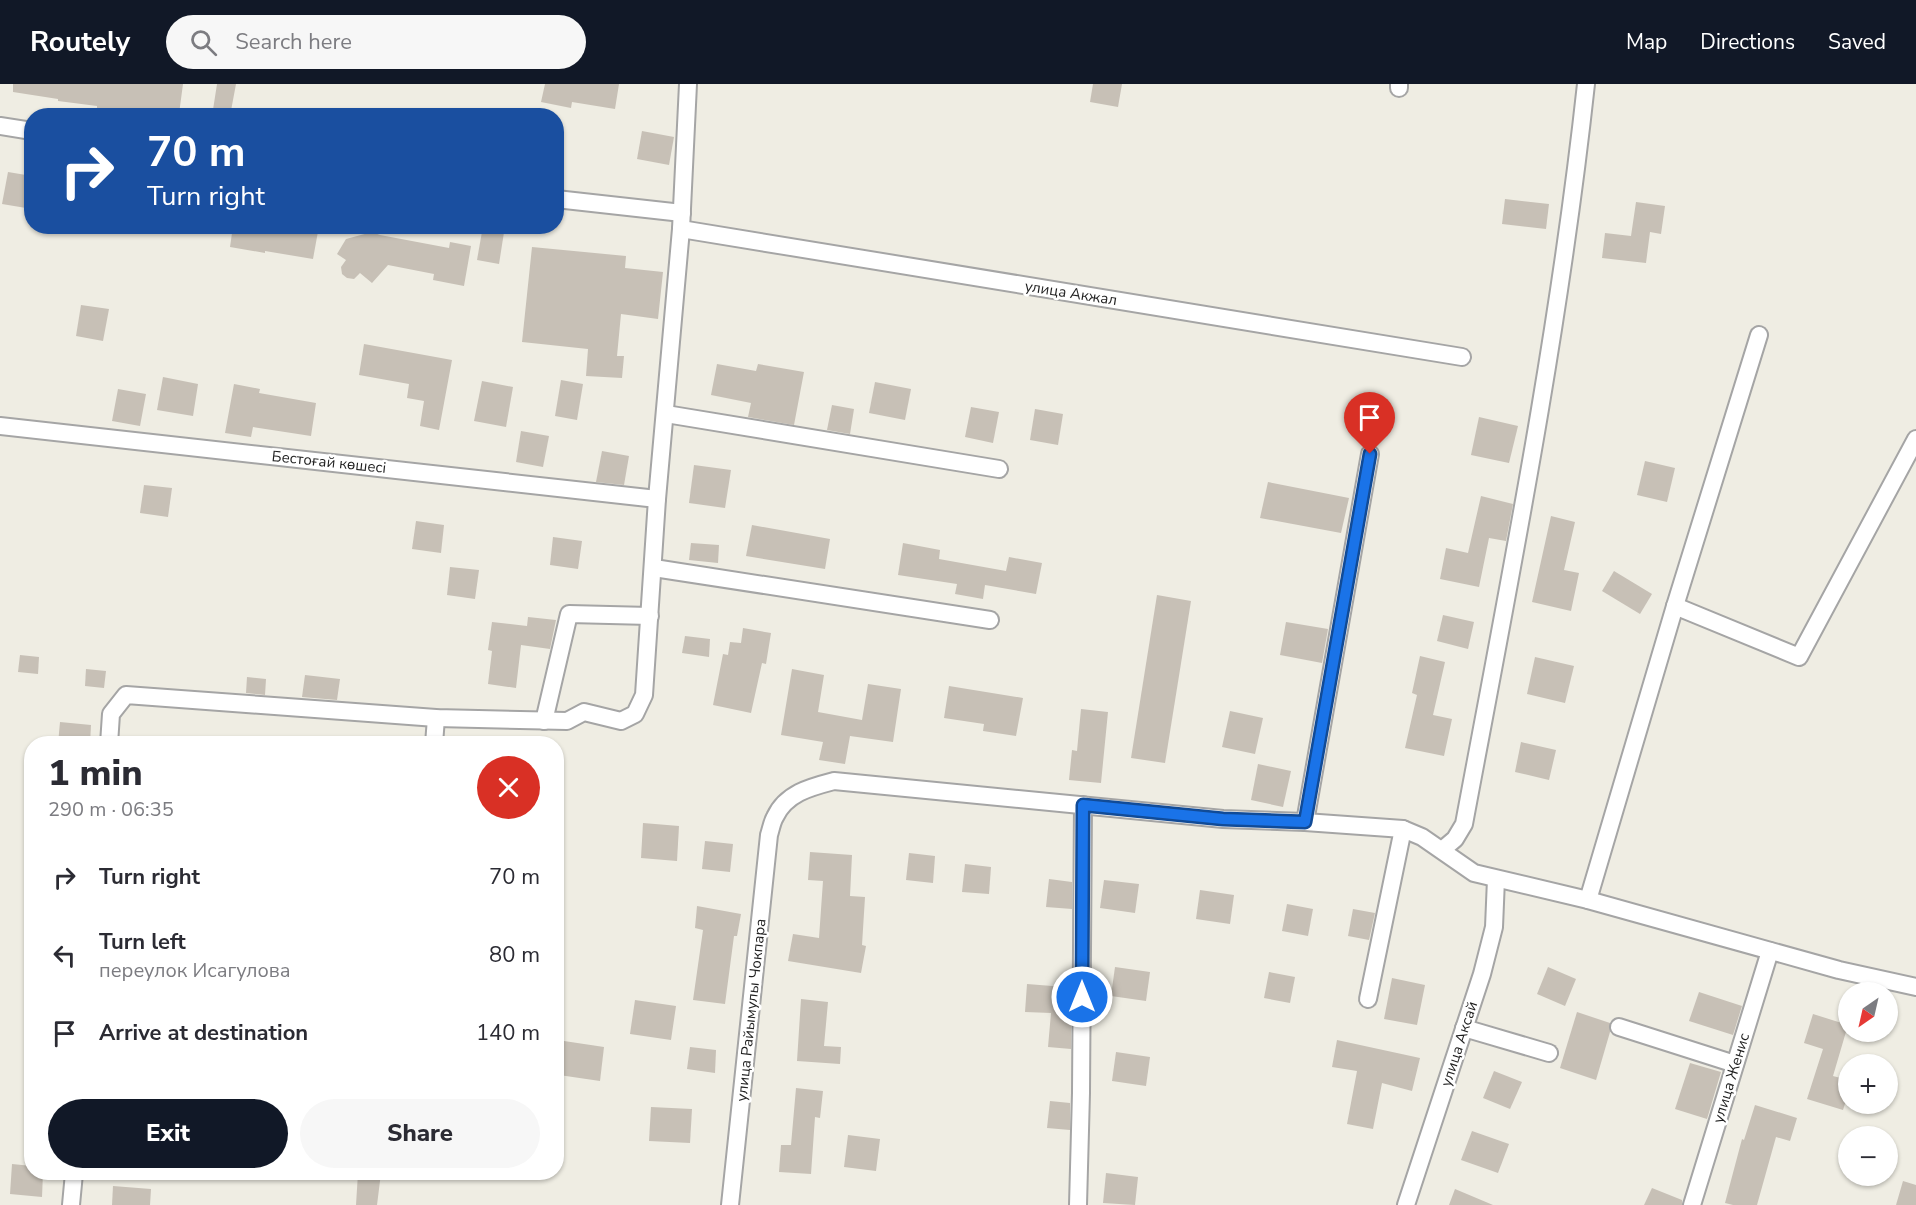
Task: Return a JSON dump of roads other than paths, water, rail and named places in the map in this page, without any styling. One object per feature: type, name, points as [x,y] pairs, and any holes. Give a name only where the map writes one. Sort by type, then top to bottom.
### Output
[{"type":"street","points":[[110,736],[111,714],[126,694],[436,717],[567,721],[584,712],[621,721],[635,714],[644,695],[657,499],[681,221],[688,84]]},
{"type":"street","points":[[1442,850],[1455,839],[1464,824],[1532,463],[1575,180],[1586,84]]},
{"type":"street","points":[[0,126],[24,130]]},
{"type":"street","name":"улица Акжал","points":[[564,200],[1462,357]]},
{"type":"street","points":[[1588,900],[1675,606],[1759,335]]},
{"type":"street","points":[[666,414],[999,469]]},
{"type":"street","name":"Бестоғай көшесі","points":[[0,426],[657,499]]},
{"type":"street","points":[[1675,606],[1799,657],[1916,440]]},
{"type":"street","points":[[1305,822],[1370,454]]},
{"type":"street","points":[[654,568],[990,620]]},
{"type":"street","points":[[544,721],[569,614],[650,616]]},
{"type":"street","points":[[435,736],[436,717]]},
{"type":"street","name":"улица Райымулы Чокпара","points":[[730,1205],[769,835],[775,816],[790,798],[807,788],[834,781],[1083,805]]},
{"type":"street","points":[[1078,1205],[1082,1093],[1083,805],[1223,819],[1403,829],[1422,837],[1474,873],[1588,900],[1839,970],[1916,987]]},
{"type":"street","points":[[1368,999],[1403,829]]},
{"type":"street","name":"улица Аксай","points":[[1406,1205],[1482,974],[1494,927],[1496,879]]},
{"type":"street","name":"улица Женис","points":[[1692,1205],[1770,951]]},
{"type":"street","points":[[1619,1027],[1735,1064]]},
{"type":"street","points":[[1464,1028],[1549,1053]]},
{"type":"street","points":[[71,1205],[73,1180]]}]
